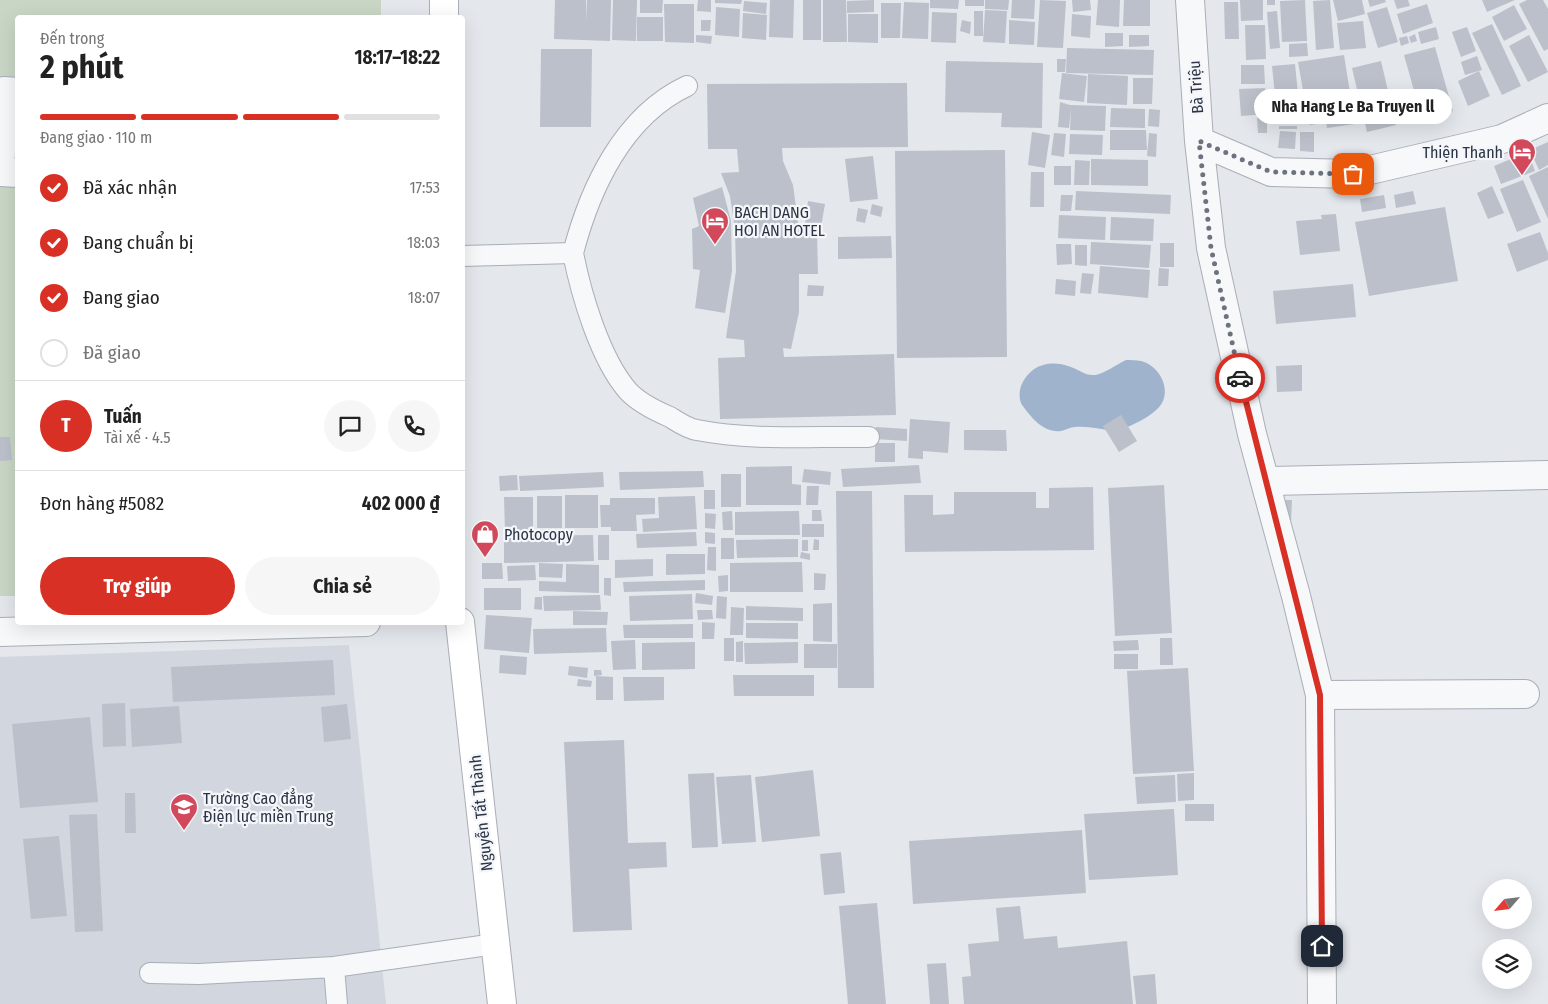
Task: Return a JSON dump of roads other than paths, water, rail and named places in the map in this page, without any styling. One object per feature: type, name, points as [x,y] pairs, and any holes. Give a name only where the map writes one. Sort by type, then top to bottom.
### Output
[{"type":"main road","points":[[444,0],[444,15]]},
{"type":"main road","name":"Nguyễn Tất Thành","points":[[460,625],[502,1004]]},
{"type":"street","name":"Bà Triệu","points":[[1190,0],[1199,141],[1211,248],[1265,481],[1320,695],[1322,1004]]},
{"type":"street","points":[[15,92],[4,91],[0,172],[15,173]]},
{"type":"street","points":[[1199,141],[1271,172],[1353,174],[1502,139],[1548,118]]},
{"type":"street","points":[[1265,481],[1548,475]]},
{"type":"street","points":[[0,632],[256,625]]},
{"type":"street","points":[[1320,695],[1525,694]]},
{"type":"lane","points":[[687,86],[667,96],[639,120],[616,150],[581,223],[573,254],[578,278],[593,324],[614,370],[629,392],[656,410],[695,430],[758,436],[869,436]]},
{"type":"lane","points":[[465,256],[573,254]]},
{"type":"lane","points":[[150,973],[199,974],[334,967],[495,944]]},
{"type":"lane","points":[[334,967],[337,1004]]},
{"type":"water","points":[[1126,360],[1141,361],[1153,367],[1161,378],[1165,390],[1159,407],[1144,419],[1132,425],[1115,430],[1071,427],[1061,431],[1049,430],[1038,424],[1021,403],[1021,386],[1030,373],[1041,366],[1048,364],[1063,365],[1085,374],[1095,375]]},
{"type":"place","name":"Nha Hang Le Ba Truyen ll","points":[[1353,174]]},
{"type":"place","name":"Thiện Thanh","points":[[1522,176]]},
{"type":"place","name":"BACH DANG HOI AN HOTEL","points":[[715,245]]},
{"type":"place","name":"Photocopy","points":[[485,558]]},
{"type":"place","name":"Trường Cao đẳng Điện lực miền Trung","points":[[184,831]]}]
